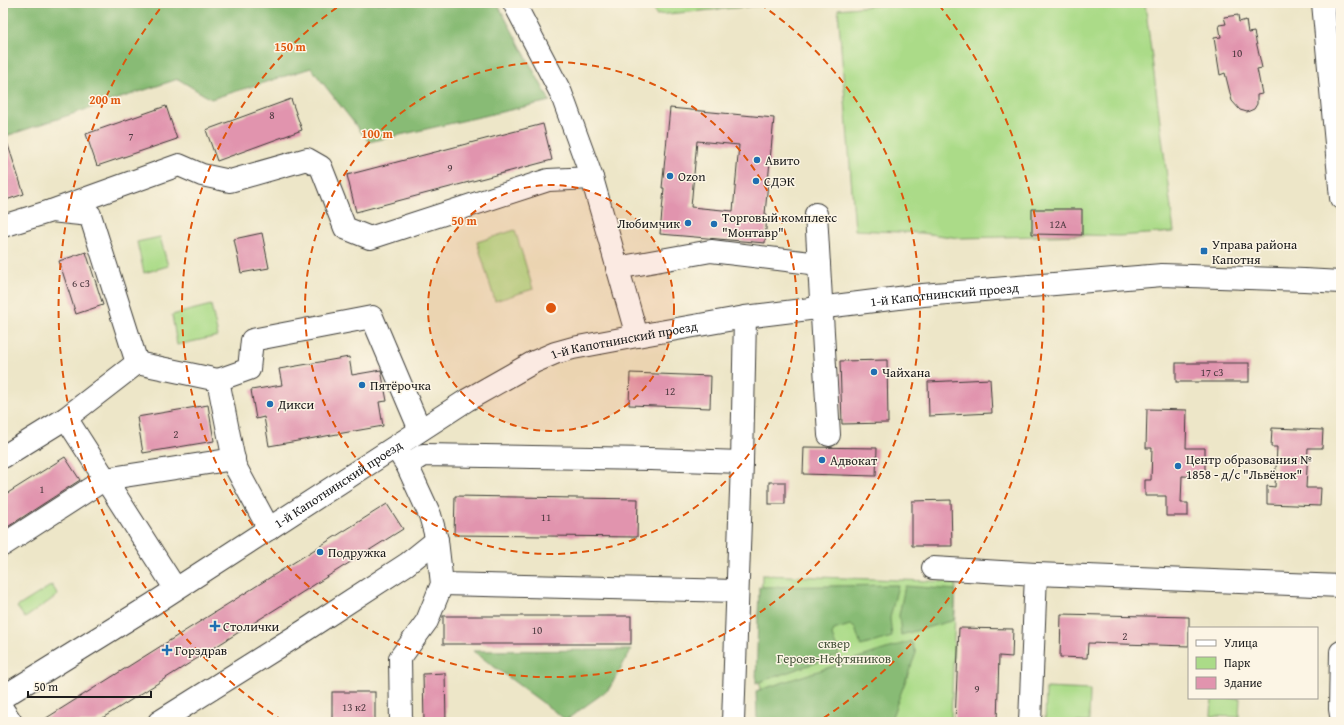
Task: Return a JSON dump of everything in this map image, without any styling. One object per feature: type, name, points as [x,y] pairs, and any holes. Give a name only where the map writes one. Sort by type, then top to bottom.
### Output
[{"type":"street","points":[[514,3],[561,93],[592,178],[637,336]]},
{"type":"street","points":[[1329,7],[1341,198]]},
{"type":"street","points":[[3,226],[179,165],[202,175],[230,181],[307,159],[321,167],[345,228],[370,238],[548,180],[592,178]]},
{"type":"street","points":[[51,210],[90,215],[137,363]]},
{"type":"street","points":[[816,214],[829,435]]},
{"type":"street","points":[[618,268],[711,251],[819,264]]},
{"type":"street","name":"1-й Капотнинский проезд","points":[[3,697],[153,604],[174,588],[269,529],[467,400],[534,362],[555,353],[573,348],[745,316],[923,295],[1162,276],[1341,282]]},
{"type":"street","points":[[3,457],[66,418],[137,363],[218,380],[249,369],[252,340],[372,316],[420,430]]},
{"type":"street","points":[[733,722],[742,462],[745,316]]},
{"type":"street","points":[[218,380],[235,466],[269,529]]},
{"type":"street","points":[[66,418],[174,588]]},
{"type":"street","points":[[396,446],[407,465],[430,515],[438,540],[442,584],[427,621],[400,658],[401,722]]},
{"type":"street","points":[[407,465],[423,455],[742,462]]},
{"type":"street","points":[[3,545],[105,479],[234,459]]},
{"type":"street","points":[[159,722],[408,564],[438,540]]},
{"type":"street","points":[[933,568],[1036,574],[1341,586]]},
{"type":"street","points":[[1030,722],[1036,574]]},
{"type":"street","points":[[442,584],[737,591]]},
{"type":"street","points":[[1341,652],[1341,715]]},
{"type":"street","points":[[3,710],[11,722]]},
{"type":"green space","points":[[3,3],[497,3],[550,101],[369,142],[311,68],[211,99],[178,79],[3,137]]},
{"type":"green space","points":[[652,3],[790,3],[656,15]]},
{"type":"green space","points":[[904,3],[1145,3],[1174,232],[1119,236],[1086,235],[959,238],[922,233],[855,230],[838,9]]},
{"type":"green space","points":[[515,230],[533,289],[495,301],[477,242]]},
{"type":"green space","points":[[160,237],[168,266],[144,273],[137,242]]},
{"type":"green space","points":[[211,305],[218,336],[177,345],[172,315]]},
{"type":"green space","name":"сквер Героев-Нефтяников","points":[[762,575],[956,582],[951,722],[759,722]]},
{"type":"green space","points":[[52,585],[58,595],[25,618],[17,607]]},
{"type":"green space","points":[[898,585],[890,618],[892,637],[861,646],[855,628],[850,625],[834,630],[832,635],[839,655],[756,683],[759,587]]},
{"type":"green space","points":[[905,586],[956,590],[954,620],[901,635],[899,615]]},
{"type":"green space","points":[[911,641],[916,653],[890,722],[761,722],[757,719],[756,691]]},
{"type":"green space","points":[[631,650],[609,689],[566,720],[473,651]]},
{"type":"green space","points":[[1046,688],[1090,690],[1089,722],[1045,722]]},
{"type":"green space","points":[[1212,699],[1240,699],[1239,717],[1211,716]]},
{"type":"building","points":[[1238,15],[1239,22],[1246,20],[1248,33],[1254,32],[1262,68],[1257,69],[1262,94],[1257,95],[1257,104],[1254,109],[1247,112],[1240,110],[1232,101],[1225,73],[1220,75],[1214,38],[1221,37],[1219,25],[1226,24],[1224,17]]},
{"type":"building","points":[[291,99],[302,130],[217,161],[206,130]]},
{"type":"building","points":[[166,106],[177,139],[97,166],[86,134]]},
{"type":"building","points":[[670,108],[774,118],[765,214],[767,214],[765,243],[660,234],[664,188],[662,188]],"holes":[[[697,141],[739,145],[733,211],[691,207]]]},
{"type":"building","points":[[543,124],[552,160],[356,212],[347,175]]},
{"type":"building","points":[[3,139],[6,139],[24,194],[3,201]]},
{"type":"building","points":[[1032,209],[1082,209],[1082,235],[1032,234]]},
{"type":"building","points":[[262,233],[269,268],[241,273],[234,239]]},
{"type":"building","points":[[86,252],[103,305],[76,314],[59,261]]},
{"type":"building","points":[[349,357],[352,375],[381,370],[387,401],[379,402],[383,426],[269,446],[264,417],[256,419],[251,390],[282,385],[279,369]]},
{"type":"building","points":[[887,360],[888,423],[842,424],[840,361]]},
{"type":"building","points":[[1176,363],[1249,363],[1249,382],[1176,382]]},
{"type":"building","points":[[630,373],[711,376],[710,408],[629,405]]},
{"type":"building","points":[[990,379],[992,413],[929,416],[928,382]]},
{"type":"building","points":[[208,405],[214,441],[143,453],[137,417]]},
{"type":"building","name":"Центр образования № 1858 - д/с \"Львёнок\"","points":[[1147,409],[1187,410],[1186,448],[1205,448],[1205,477],[1182,476],[1181,503],[1188,503],[1188,516],[1166,516],[1166,496],[1145,496],[1145,480],[1151,480],[1152,448],[1146,448]]},
{"type":"building","points":[[1272,428],[1323,430],[1322,448],[1308,448],[1306,488],[1321,488],[1320,506],[1267,504],[1267,486],[1275,487],[1277,447],[1271,447]]},
{"type":"building","points":[[804,447],[877,448],[876,476],[803,474]]},
{"type":"building","points":[[65,457],[80,480],[3,530],[3,496]]},
{"type":"building","points":[[769,482],[785,482],[785,504],[769,504]]},
{"type":"building","points":[[455,496],[638,499],[637,537],[454,535]]},
{"type":"building","points":[[951,500],[952,546],[912,546],[912,501]]},
{"type":"building","points":[[387,504],[403,529],[96,722],[40,722]]},
{"type":"building","points":[[1061,614],[1189,617],[1188,646],[1088,643],[1087,658],[1060,657]]},
{"type":"building","points":[[443,616],[631,616],[631,644],[443,644]]},
{"type":"building","points":[[959,628],[1013,629],[1012,657],[999,656],[997,722],[955,722]]},
{"type":"building","points":[[445,673],[446,722],[424,722],[423,674]]},
{"type":"building","points":[[332,692],[375,692],[375,722],[332,722]]},
{"type":"place","name":"Авито","points":[[757,160]]},
{"type":"place","name":"Ozon","points":[[670,176]]},
{"type":"place","name":"СДЭК","points":[[756,181]]},
{"type":"place","name":"Любимчик","points":[[688,223]]},
{"type":"place","name":"Торговый комплекс \"Монтавр\"","points":[[714,224]]},
{"type":"place","name":"Управа района Капотня","points":[[1204,251]]},
{"type":"place","name":"Чайхана","points":[[874,372]]},
{"type":"place","name":"Пятёрочка","points":[[362,385]]},
{"type":"place","name":"Дикси","points":[[270,404]]},
{"type":"place","name":"Адвокат","points":[[822,460]]},
{"type":"place","name":"Центр образования № 1858 - д/с \"Львёнок\"","points":[[1178,466]]},
{"type":"place","name":"Подружка","points":[[320,552]]},
{"type":"place","name":"Столички","points":[[215,626]]},
{"type":"place","name":"Горздрав","points":[[167,650]]}]
